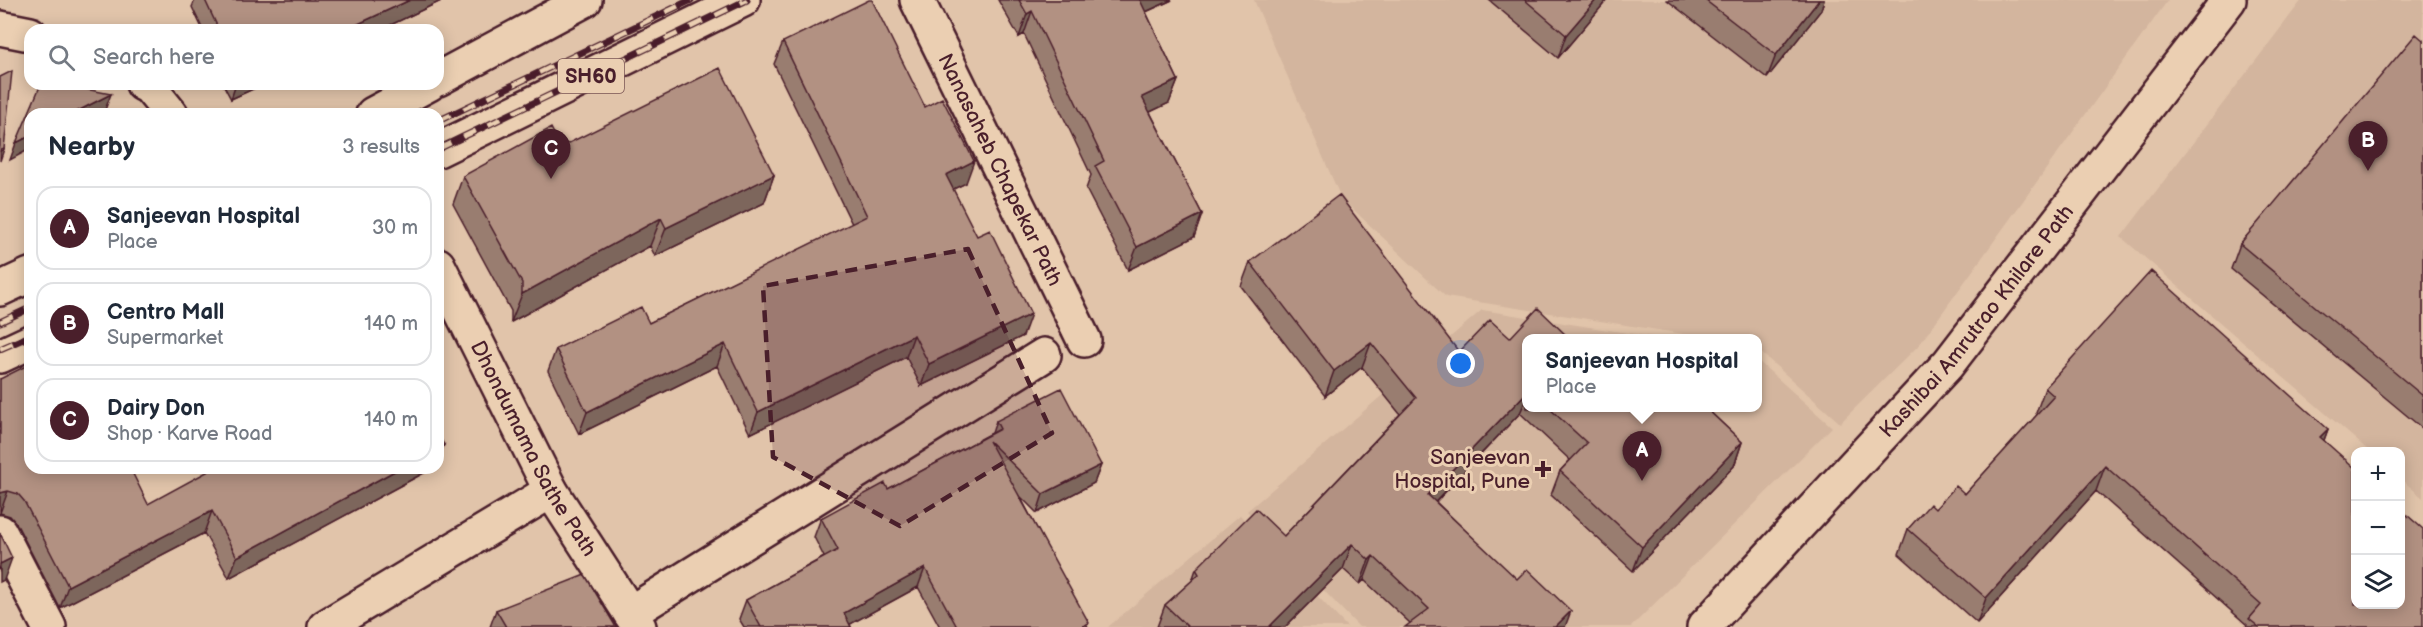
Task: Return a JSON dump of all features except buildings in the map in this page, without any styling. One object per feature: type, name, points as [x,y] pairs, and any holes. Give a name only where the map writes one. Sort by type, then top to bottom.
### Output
[{"type":"street","points":[[444,76],[585,0]]},
{"type":"street","name":"SH60","points":[[444,147],[742,0]]},
{"type":"street","name":"Nanasaheb Chapekar Path","points":[[917,0],[1084,340]]},
{"type":"street","name":"Kashibai Amrutrao Khilare Path","points":[[1704,627],[1948,364],[2229,0]]},
{"type":"street","points":[[0,28],[24,33]]},
{"type":"street","points":[[151,90],[166,108]]},
{"type":"street","points":[[384,108],[418,90]]},
{"type":"street","name":"Dhondumama Sathe Path","points":[[444,277],[551,491],[635,620]]},
{"type":"street","points":[[0,289],[24,278]]},
{"type":"street","points":[[0,356],[24,345]]},
{"type":"street","points":[[635,620],[1044,355]]},
{"type":"street","points":[[326,627],[551,491]]},
{"type":"street","points":[[0,532],[50,627]]},
{"type":"highlighted area","points":[[968,249],[1052,433],[900,526],[773,457],[763,286]]},
{"type":"shaded area","points":[[1254,0],[2168,0],[1919,345],[1840,423],[1762,354],[1762,334],[1683,334],[1446,297],[1341,198]]},
{"type":"shaded area","points":[[2302,0],[2423,0],[2423,498],[2405,482],[2405,447],[2364,447],[2121,237]]},
{"type":"shaded area","name":"Sanjeevan Hospital, Pune","points":[[1482,310],[1634,334],[1522,334],[1522,412],[1762,412],[1762,365],[1832,427],[1631,627],[1359,627],[1247,511]]},
{"type":"shaded area","points":[[1240,515],[1347,627],[1108,627]]},
{"type":"railway","points":[[444,118],[691,0]]},
{"type":"railway","points":[[444,146],[747,0]]},
{"type":"railway","points":[[0,322],[24,311]]},
{"type":"railway","points":[[0,349],[24,339]]},
{"type":"place","name":"Centro Mall","points":[[2368,171]]},
{"type":"place","name":"Dairy Don","points":[[551,179]]},
{"type":"place","name":"Sanjeevan Hospital, Pune","points":[[1543,469]]},
{"type":"place","name":"Sanjeevan Hospital","points":[[1642,481]]}]
